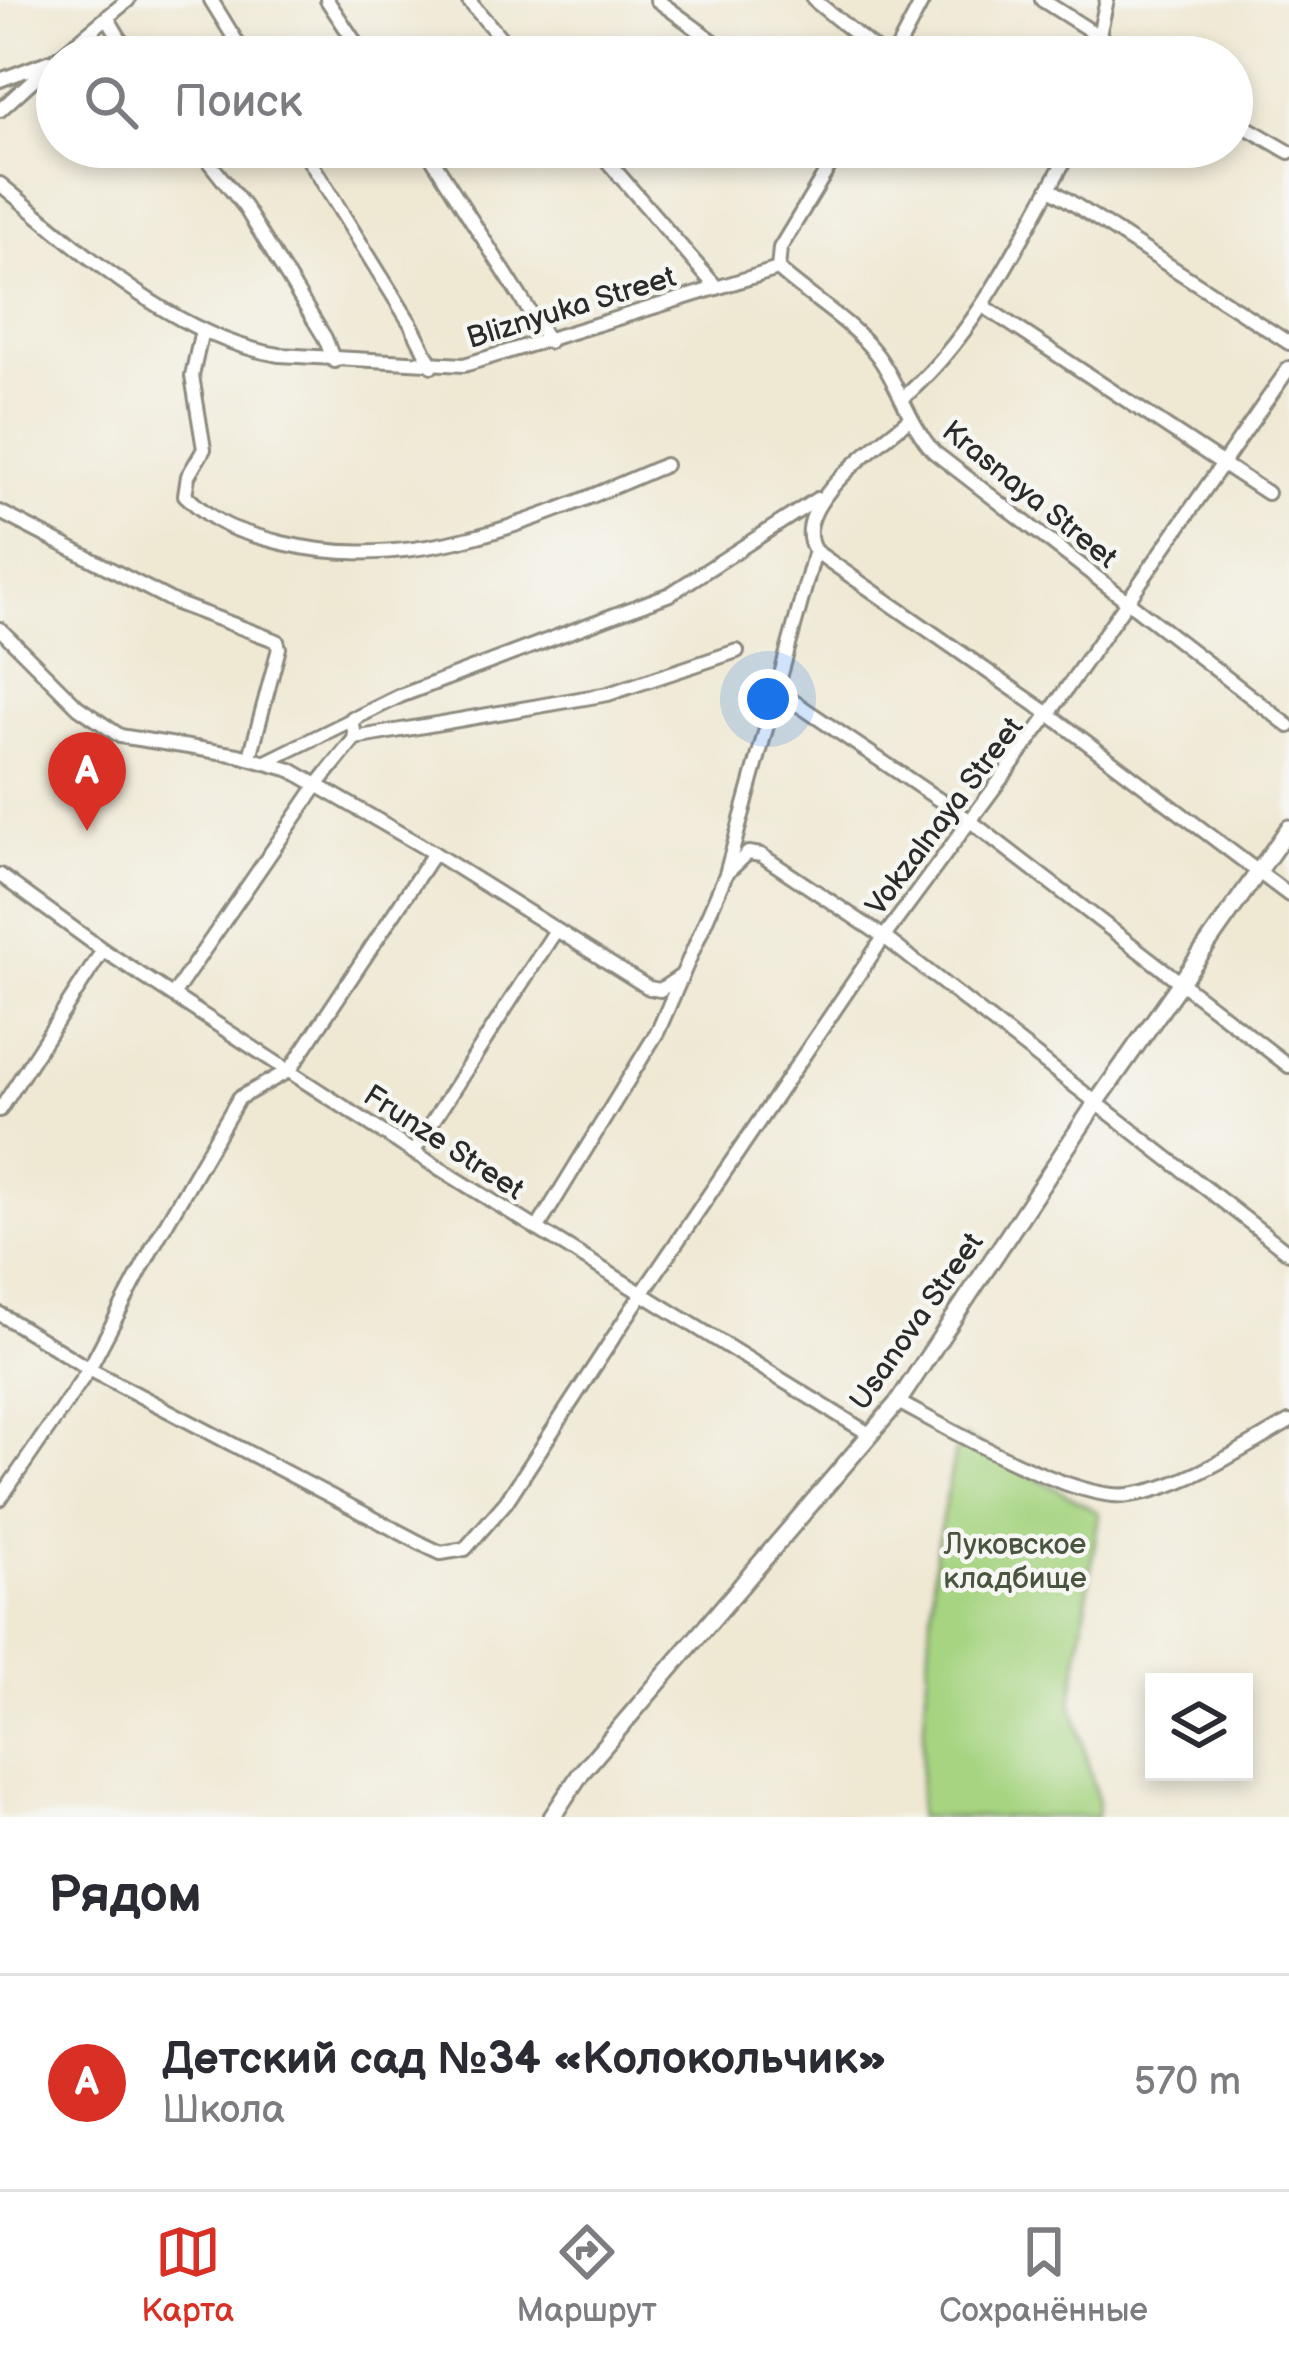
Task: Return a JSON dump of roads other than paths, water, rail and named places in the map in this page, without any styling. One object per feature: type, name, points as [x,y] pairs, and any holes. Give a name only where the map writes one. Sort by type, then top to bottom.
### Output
[{"type":"main road","name":"Usanova Street","points":[[552,1817],[581,1773],[898,1402],[1096,1102],[1289,828]]},
{"type":"street","points":[[84,36],[128,0]]},
{"type":"street","points":[[211,0],[233,36]]},
{"type":"street","points":[[327,0],[351,36]]},
{"type":"street","points":[[468,0],[500,36]]},
{"type":"street","points":[[657,0],[706,36]]},
{"type":"street","points":[[814,0],[861,36]]},
{"type":"street","points":[[902,36],[923,0]]},
{"type":"street","points":[[1042,0],[1099,35],[1107,0]]},
{"type":"street","points":[[107,17],[118,36]]},
{"type":"street","points":[[0,80],[36,66]]},
{"type":"street","points":[[0,110],[36,78]]},
{"type":"street","points":[[1253,131],[1289,152]]},
{"type":"street","points":[[214,168],[244,206],[325,338],[334,361]]},
{"type":"street","points":[[315,168],[432,366]]},
{"type":"street","points":[[438,168],[549,342]]},
{"type":"street","points":[[614,168],[717,288]]},
{"type":"street","points":[[778,269],[780,248],[829,168]]},
{"type":"street","points":[[902,399],[985,307],[1060,168]]},
{"type":"street","name":"Bliznyuka Street","points":[[0,184],[110,274],[202,330],[256,351],[334,361],[432,366],[490,361],[778,269]]},
{"type":"street","points":[[1049,188],[1289,343]]},
{"type":"street","name":"Krasnaya Street","points":[[778,269],[875,353],[920,436],[956,470],[1289,726]]},
{"type":"street","points":[[985,307],[1267,493]]},
{"type":"street","points":[[202,330],[192,376],[204,449],[188,476],[185,495],[211,520],[238,532],[302,548],[375,555],[447,544],[550,514],[665,465]]},
{"type":"street","name":"Vokzalnaya Street","points":[[89,1369],[441,1552],[465,1549],[506,1502],[884,937],[1049,714],[1289,368]]},
{"type":"street","points":[[268,761],[352,718],[474,666],[670,594],[829,490],[909,419]]},
{"type":"street","points":[[537,1229],[658,1031],[726,874],[815,551],[807,529],[810,515],[829,490]]},
{"type":"street","points":[[0,512],[176,603],[277,640],[279,648],[250,757]]},
{"type":"street","points":[[815,551],[1049,714],[1289,895]]},
{"type":"street","points":[[0,629],[78,707],[120,736],[268,761],[318,784],[650,988],[671,986],[682,975]]},
{"type":"street","points":[[173,995],[318,784],[355,738],[590,698],[737,651]]},
{"type":"street","points":[[778,691],[969,820],[1289,1066]]},
{"type":"street","points":[[352,718],[355,738]]},
{"type":"street","points":[[0,1499],[89,1369],[154,1243],[239,1098],[290,1070],[434,853]]},
{"type":"street","points":[[726,874],[748,853],[761,855],[884,937],[1289,1253]]},
{"type":"street","name":"Frunze Street","points":[[0,875],[103,950],[413,1152],[871,1435]]},
{"type":"street","points":[[413,1152],[556,930]]},
{"type":"street","points":[[0,1110],[103,950]]},
{"type":"street","points":[[0,1314],[89,1369]]},
{"type":"street","points":[[898,1402],[1098,1494],[1129,1495],[1177,1481],[1289,1422]]},
{"type":"place","name":"Детский сад №34 «Колокольчик»","points":[[87,831]]},
{"type":"park label","name":"Луковское кладбище","points":[[1015,1561]]}]
